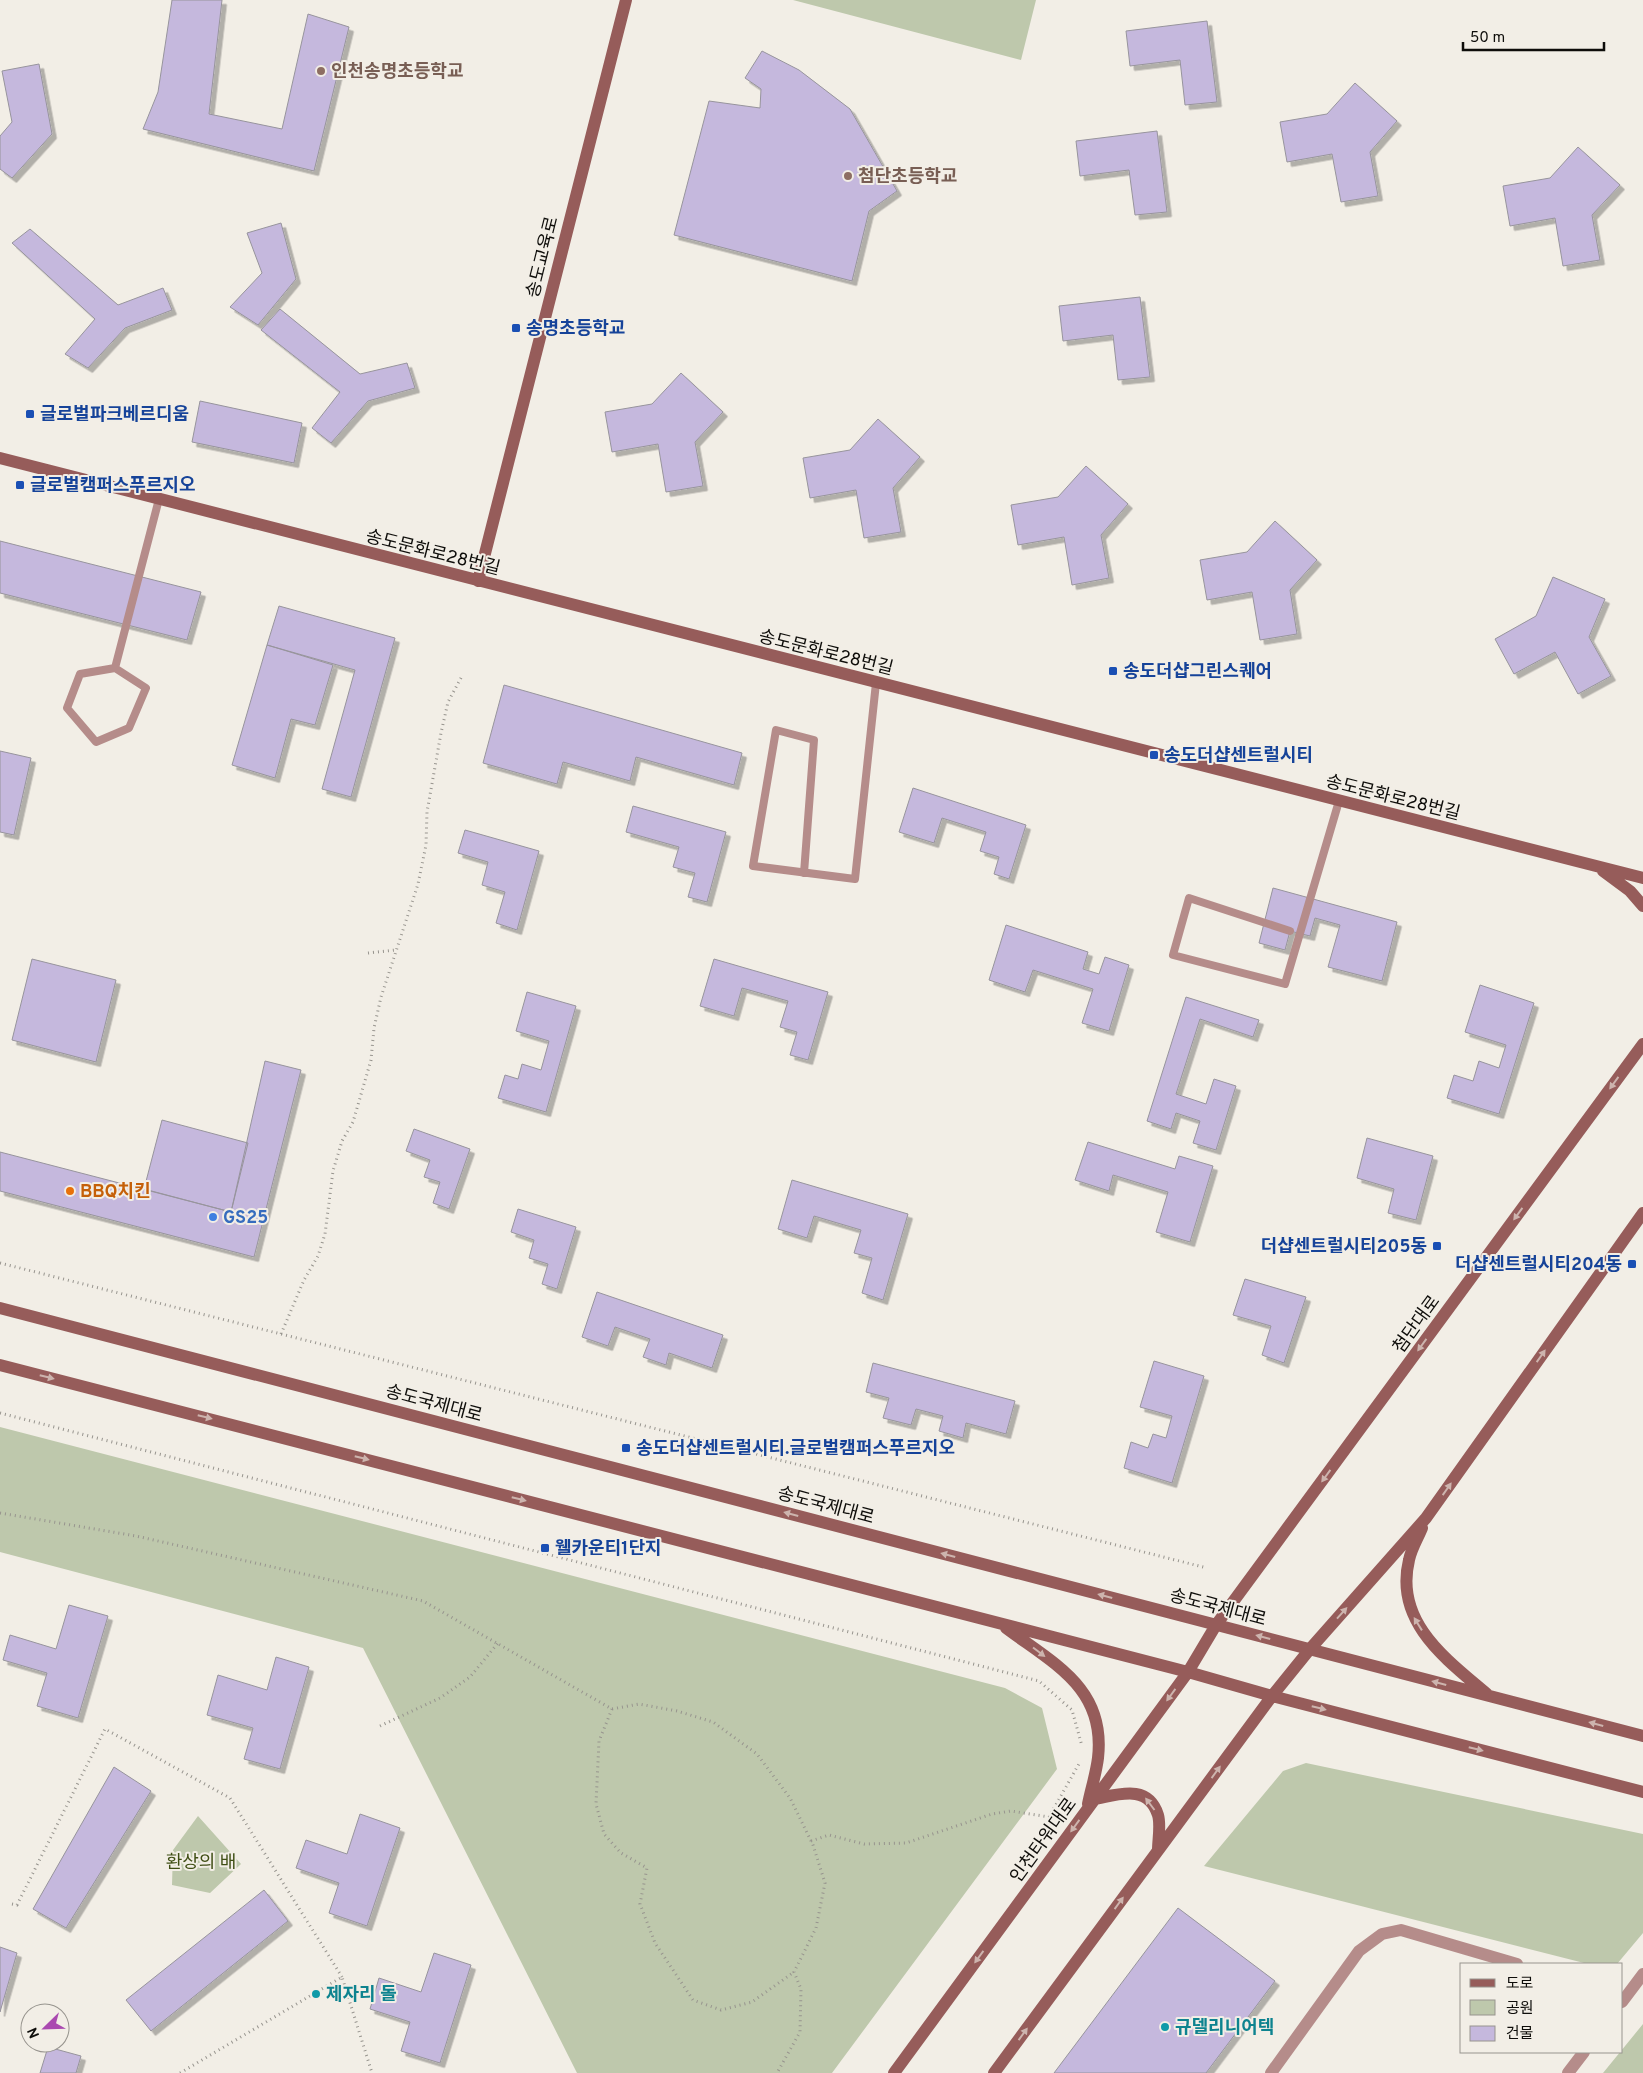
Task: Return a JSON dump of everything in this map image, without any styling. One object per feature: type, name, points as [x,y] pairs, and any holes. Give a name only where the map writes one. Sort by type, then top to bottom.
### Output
[{"type":"main road","name":"송도교육로","points":[[478,581],[626,0]]},
{"type":"main road","name":"송도문화로28번길","points":[[0,458],[1643,878]]},
{"type":"main road","points":[[1596,867],[1630,891],[1643,906]]},
{"type":"main road","name":"첨단대로","points":[[1216,1625],[1643,1044]]},
{"type":"main road","points":[[994,2073],[1272,1696],[1310,1649],[1426,1518],[1643,1213]]},
{"type":"main road","name":"송도국제대로","points":[[0,1308],[1643,1736]]},
{"type":"main road","points":[[0,1365],[1000,1623],[1643,1792]]},
{"type":"main road","points":[[1426,1518],[1409,1560],[1406,1589],[1414,1618],[1433,1648],[1488,1696]]},
{"type":"main road","points":[[1000,1623],[1074,1679],[1089,1699],[1097,1725],[1098,1758],[1086,1810]]},
{"type":"main road","name":"인천타워대로","points":[[894,2073],[1188,1672],[1216,1625]]},
{"type":"main road","points":[[1094,1800],[1131,1792],[1147,1798],[1158,1815],[1158,1850]]},
{"type":"street","points":[[1271,2073],[1359,1951],[1382,1934],[1401,1930],[1513,1963]]},
{"type":"street","points":[[1623,1998],[1643,1974]]},
{"type":"street","points":[[1568,2073],[1583,2053]]},
{"type":"lane","points":[[115,668],[159,499]]},
{"type":"lane","points":[[115,668],[146,688],[130,728],[96,742],[66,708],[80,674],[115,668]]},
{"type":"lane","points":[[804,872],[814,740],[776,730],[753,866],[855,879],[876,683]]},
{"type":"lane","points":[[1290,931],[1189,898],[1173,955],[1285,984],[1339,801]]},
{"type":"path","points":[[280,1334],[304,1280],[318,1256],[333,1171],[342,1141],[353,1122],[371,1060],[374,1028],[396,950],[418,884],[426,846],[427,812],[442,725],[448,702],[462,676]]},
{"type":"path","points":[[368,953],[396,950]]},
{"type":"path","points":[[0,1263],[1207,1568]]},
{"type":"path","points":[[0,1413],[1039,1681],[1072,1710],[1084,1754],[1049,1817],[1011,1811],[992,1814],[906,1843],[864,1844],[829,1835],[811,1841]]},
{"type":"path","points":[[0,1513],[136,1536],[424,1601],[612,1709],[640,1704],[677,1711],[713,1722],[757,1754],[790,1798],[811,1841],[825,1883],[816,1928],[794,1972],[752,2002],[721,2010],[693,2000],[655,1943],[640,1904],[647,1868],[621,1853],[604,1834],[596,1804],[598,1741],[612,1709]]},
{"type":"path","points":[[380,1726],[440,1698],[470,1677],[498,1644]]},
{"type":"path","points":[[12,1904],[17,1905],[105,1729],[230,1798],[342,1977],[372,2073]]},
{"type":"path","points":[[777,2073],[800,2032],[801,1989],[794,1972]]},
{"type":"path","points":[[180,2073],[342,1977]]},
{"type":"green space","points":[[793,0],[1036,0],[1021,60]]},
{"type":"green space","points":[[0,1427],[1005,1688],[1042,1708],[1057,1769],[832,2073],[577,2073],[363,1648],[0,1552]]},
{"type":"green space","points":[[1306,1763],[1643,1834],[1643,1933],[1618,1963],[1584,1963],[1204,1866],[1283,1771]]},
{"type":"green space","name":"환상의 배","points":[[198,1816],[241,1864],[210,1893],[172,1885],[173,1850]]},
{"type":"green space","points":[[1643,2024],[1643,2073],[1603,2073],[1619,2053],[1623,2053],[1623,2048]]},
{"type":"building","points":[[172,0],[222,0],[209,114],[282,129],[308,14],[349,27],[314,171],[143,129],[158,92]]},
{"type":"building","points":[[1207,21],[1217,102],[1185,105],[1180,60],[1130,66],[1126,31]]},
{"type":"building","points":[[762,51],[799,70],[850,109],[897,191],[869,211],[852,281],[674,235],[709,101],[760,108],[761,89],[745,78]]},
{"type":"building","points":[[39,64],[52,134],[12,178],[0,169],[0,136],[12,122],[2,71]]},
{"type":"building","points":[[1355,83],[1397,121],[1370,152],[1378,196],[1341,202],[1332,154],[1287,162],[1280,122],[1327,114]]},
{"type":"building","points":[[1157,131],[1167,212],[1135,215],[1129,170],[1080,176],[1076,141]]},
{"type":"building","points":[[1578,147],[1620,185],[1592,215],[1600,260],[1563,266],[1555,218],[1510,226],[1503,186],[1550,178]]},
{"type":"building","points":[[281,223],[296,279],[258,325],[230,307],[262,273],[247,233]]},
{"type":"building","points":[[30,229],[118,305],[163,288],[172,310],[125,328],[88,368],[65,354],[95,319],[12,243]]},
{"type":"building","points":[[1140,297],[1150,377],[1118,380],[1113,335],[1063,341],[1059,306]]},
{"type":"building","points":[[280,309],[360,374],[407,363],[415,388],[368,401],[331,443],[312,428],[340,392],[261,330]]},
{"type":"building","points":[[681,373],[723,412],[695,442],[703,486],[666,492],[658,444],[612,452],[605,412],[652,404]]},
{"type":"building","points":[[200,401],[302,423],[294,463],[192,442]]},
{"type":"building","points":[[878,419],[920,457],[893,488],[901,532],[864,538],[856,490],[810,498],[803,458],[850,450]]},
{"type":"building","points":[[1086,466],[1128,504],[1101,535],[1109,578],[1072,585],[1064,537],[1018,545],[1011,505],[1058,497]]},
{"type":"building","points":[[1275,521],[1317,560],[1290,590],[1297,634],[1260,640],[1252,592],[1207,600],[1200,560],[1247,552]]},
{"type":"building","points":[[0,541],[201,592],[187,640],[0,593]]},
{"type":"building","points":[[1553,577],[1605,599],[1589,637],[1611,676],[1578,694],[1555,652],[1514,674],[1495,639],[1536,616]]},
{"type":"building","points":[[279,606],[395,638],[351,797],[322,789],[355,670],[267,645]]},
{"type":"building","points":[[267,645],[333,665],[315,725],[291,719],[275,778],[232,765]]},
{"type":"building","points":[[504,685],[742,753],[734,785],[636,757],[630,781],[563,762],[557,784],[483,763]]},
{"type":"building","points":[[0,751],[31,758],[14,835],[0,832]]},
{"type":"building","points":[[913,788],[1026,825],[1009,879],[994,874],[999,857],[980,851],[986,832],[942,818],[934,843],[899,832]]},
{"type":"building","points":[[633,806],[726,832],[707,902],[688,897],[695,873],[673,867],[679,847],[626,832]]},
{"type":"building","points":[[465,830],[539,851],[517,930],[496,923],[505,892],[482,885],[488,862],[458,853]]},
{"type":"building","points":[[1273,888],[1397,922],[1382,981],[1328,967],[1340,925],[1315,918],[1310,936],[1290,931],[1285,950],[1259,943]]},
{"type":"building","points":[[1006,925],[1088,952],[1083,969],[1099,974],[1105,957],[1129,965],[1109,1031],[1082,1023],[1093,989],[1033,970],[1025,992],[989,980]]},
{"type":"building","points":[[32,959],[116,980],[96,1062],[12,1040]]},
{"type":"building","points":[[714,959],[828,992],[808,1060],[790,1055],[797,1032],[780,1027],[788,1001],[742,988],[734,1016],[700,1006]]},
{"type":"building","points":[[1480,985],[1534,1003],[1499,1114],[1447,1098],[1454,1075],[1473,1081],[1479,1061],[1499,1068],[1506,1045],[1465,1032]]},
{"type":"building","points":[[527,992],[576,1006],[546,1112],[498,1098],[505,1075],[518,1079],[522,1064],[541,1070],[549,1041],[516,1031]]},
{"type":"building","points":[[1186,997],[1259,1020],[1253,1037],[1200,1019],[1176,1094],[1206,1104],[1214,1079],[1236,1086],[1216,1150],[1193,1143],[1200,1121],[1176,1113],[1171,1129],[1147,1121]]},
{"type":"building","points":[[265,1061],[301,1070],[254,1257],[0,1191],[0,1152],[231,1212]]},
{"type":"building","points":[[162,1120],[248,1143],[231,1212],[144,1189]]},
{"type":"building","points":[[414,1129],[470,1149],[449,1209],[433,1203],[440,1182],[424,1177],[430,1160],[406,1151]]},
{"type":"building","points":[[1367,1138],[1433,1156],[1416,1220],[1388,1213],[1394,1189],[1357,1178]]},
{"type":"building","points":[[1088,1142],[1175,1169],[1179,1156],[1213,1166],[1190,1242],[1156,1232],[1168,1192],[1113,1175],[1109,1191],[1075,1180]]},
{"type":"building","points":[[792,1180],[908,1214],[883,1300],[862,1293],[872,1258],[854,1253],[861,1230],[814,1216],[807,1238],[778,1229]]},
{"type":"building","points":[[518,1209],[576,1227],[557,1289],[542,1284],[548,1264],[529,1258],[534,1240],[511,1232]]},
{"type":"building","points":[[1245,1279],[1306,1297],[1284,1363],[1262,1355],[1271,1326],[1233,1315]]},
{"type":"building","points":[[597,1292],[723,1335],[712,1368],[669,1353],[666,1365],[643,1357],[650,1339],[615,1327],[608,1346],[582,1337]]},
{"type":"building","points":[[1154,1361],[1204,1376],[1172,1483],[1124,1468],[1131,1442],[1148,1448],[1153,1434],[1166,1438],[1172,1416],[1140,1407]]},
{"type":"building","points":[[873,1363],[1015,1401],[1006,1434],[966,1423],[963,1438],[939,1431],[943,1416],[916,1409],[911,1425],[883,1418],[889,1398],[866,1392]]},
{"type":"building","points":[[69,1605],[108,1616],[78,1718],[37,1706],[47,1673],[3,1660],[10,1635],[56,1649]]},
{"type":"building","points":[[276,1657],[309,1667],[280,1769],[244,1759],[253,1728],[207,1715],[218,1675],[267,1690]]},
{"type":"building","points":[[114,1767],[151,1791],[66,1928],[33,1909]]},
{"type":"building","points":[[360,1814],[400,1828],[367,1926],[329,1913],[339,1883],[296,1868],[306,1840],[347,1854]]},
{"type":"building","points":[[264,1890],[288,1921],[151,2031],[126,2000]]},
{"type":"building","name":"규델리니어텍","points":[[1178,1908],[1275,1981],[1206,2073],[1054,2073]]},
{"type":"building","points":[[0,1947],[17,1953],[0,2012]]},
{"type":"building","points":[[434,1953],[471,1965],[440,2063],[401,2051],[410,2022],[370,2009],[379,1978],[421,1992]]},
{"type":"building","points":[[46,2053],[70,2053],[81,2056],[76,2073],[40,2073]]},
{"type":"place","name":"인천송명초등학교","points":[[321,71]]},
{"type":"place","name":"첨단초등학교","points":[[848,176]]},
{"type":"place","name":"송명초등학교","points":[[516,328]]},
{"type":"place","name":"글로벌파크베르디움","points":[[30,414]]},
{"type":"place","name":"글로벌캠퍼스푸르지오","points":[[20,485]]},
{"type":"place","name":"송도더샵그린스퀘어","points":[[1113,671]]},
{"type":"place","name":"송도더샵센트럴시티","points":[[1154,755]]},
{"type":"place","name":"BBQ치킨","points":[[70,1191]]},
{"type":"place","name":"GS25","points":[[213,1217]]},
{"type":"place","name":"더샵센트럴시티205동","points":[[1437,1246]]},
{"type":"place","name":"더샵센트럴시티204동","points":[[1632,1264]]},
{"type":"place","name":"송도더샵센트럴시티.글로벌캠퍼스푸르지오","points":[[626,1448]]},
{"type":"place","name":"웰카운티1단지","points":[[545,1548]]},
{"type":"place","name":"제자리 돌","points":[[316,1994]]},
{"type":"place","name":"규델리니어텍","points":[[1165,2027]]}]
